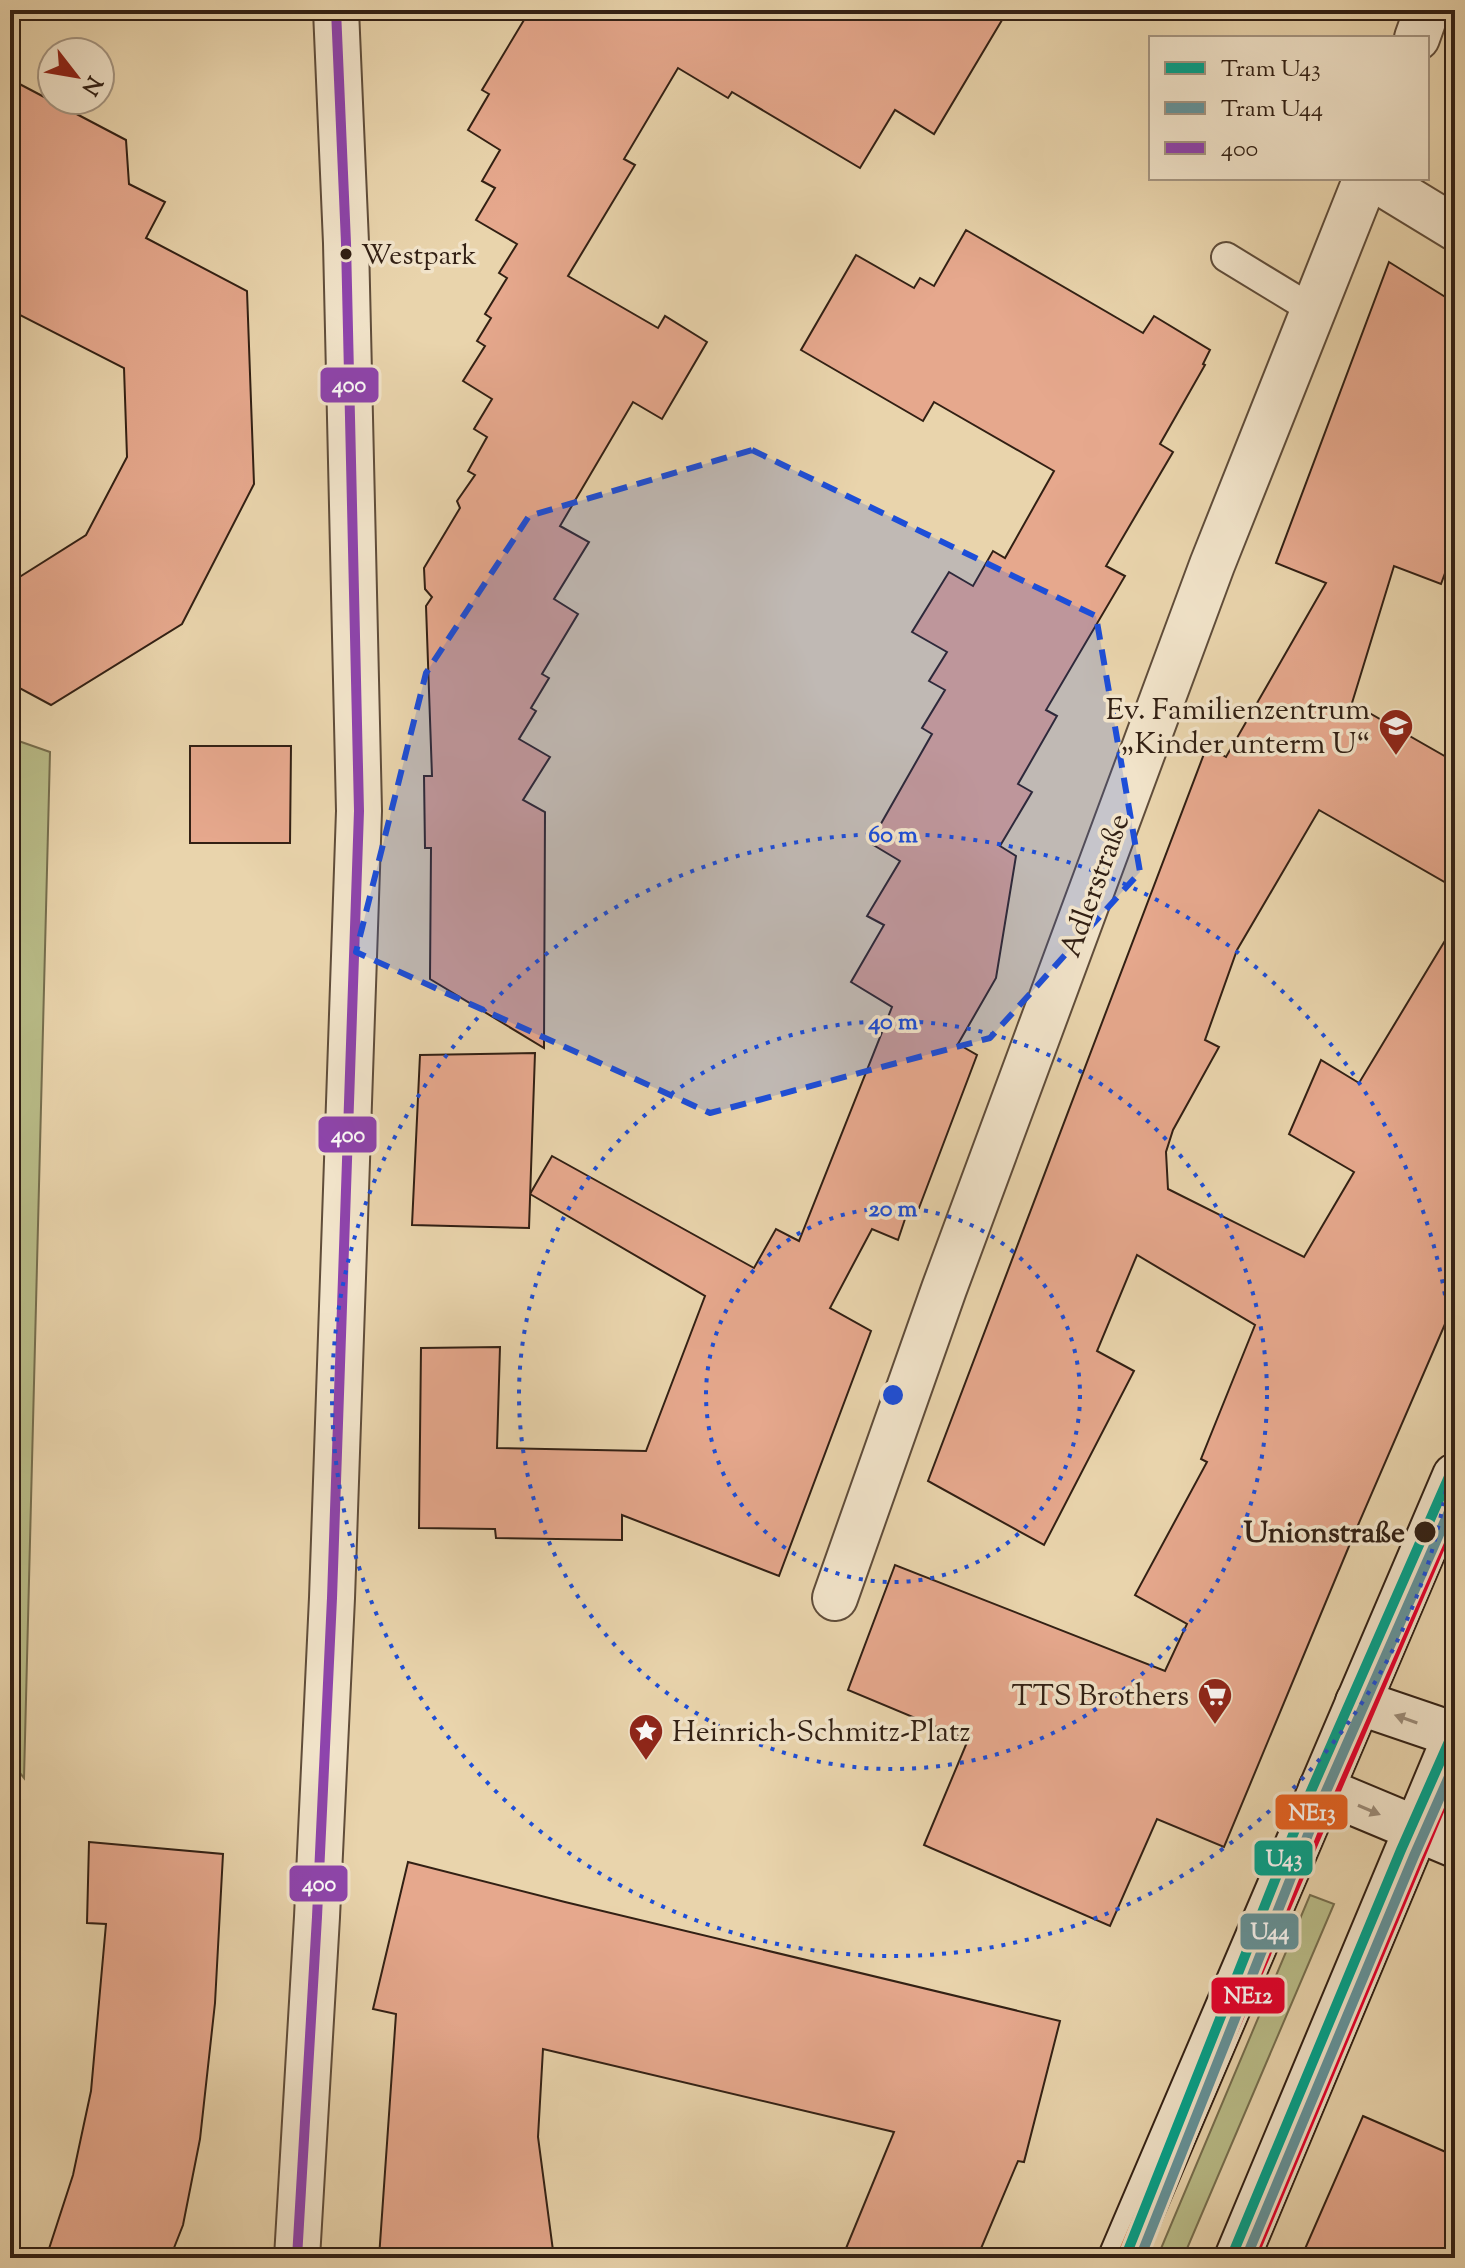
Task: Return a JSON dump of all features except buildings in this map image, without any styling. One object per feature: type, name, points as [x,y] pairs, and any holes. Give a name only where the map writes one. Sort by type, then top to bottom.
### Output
[{"type":"street","points":[[297,2258],[332,1598],[359,811],[346,243],[336,10]]},
{"type":"street","points":[[1418,36],[1427,10]]},
{"type":"street","name":"Adlerstraße","points":[[835,1598],[944,1289],[1212,565],[1365,180]]},
{"type":"street","points":[[1376,180],[1455,228]]},
{"type":"street","points":[[1121,2258],[1455,1476]]},
{"type":"street","points":[[1237,2258],[1435,1837],[1455,1736],[1358,1702]]},
{"type":"street","points":[[1321,1789],[1435,1837]]},
{"type":"lane","points":[[1226,257],[1313,310]]},
{"type":"highlighted area","points":[[752,450],[1096,616],[1140,872],[990,1038],[710,1113],[356,952],[426,673],[529,516]]},
{"type":"green space","points":[[10,738],[50,752],[24,1778],[10,1761]]},
{"type":"green space","points":[[1310,1895],[1334,1904],[1183,2258],[1157,2258]]},
{"type":"tram line","name":"U43","points":[[1125,2258],[1304,1807],[1455,1463]]},
{"type":"tram line","name":"U44","points":[[1140,2258],[1317,1812],[1455,1498]]},
{"type":"tram line","name":"U43","points":[[1231,2258],[1455,1728]]},
{"type":"tram line","name":"U44","points":[[1246,2258],[1455,1763]]},
{"type":"transit line","name":"400","points":[[297,2258],[332,1598],[359,811],[346,243],[336,10]]},
{"type":"transit line","name":"NE13","points":[[1121,2258],[1455,1476]]},
{"type":"transit line","name":"NE12","points":[[1136,2258],[1455,1512]]},
{"type":"transit line","name":"NE13","points":[[1237,2258],[1455,1737]]},
{"type":"transit line","name":"NE12","points":[[1252,2258],[1455,1773]]},
{"type":"place","name":"Westpark","points":[[346,254]]},
{"type":"place","name":"Ev. Familienzentrum „Kinder unterm U“","points":[[1396,757]]},
{"type":"place","name":"Unionstraße","points":[[1425,1532]]},
{"type":"place","name":"TTS Brothers","points":[[1215,1726]]},
{"type":"place","name":"Heinrich-Schmitz-Platz","points":[[646,1762]]}]
